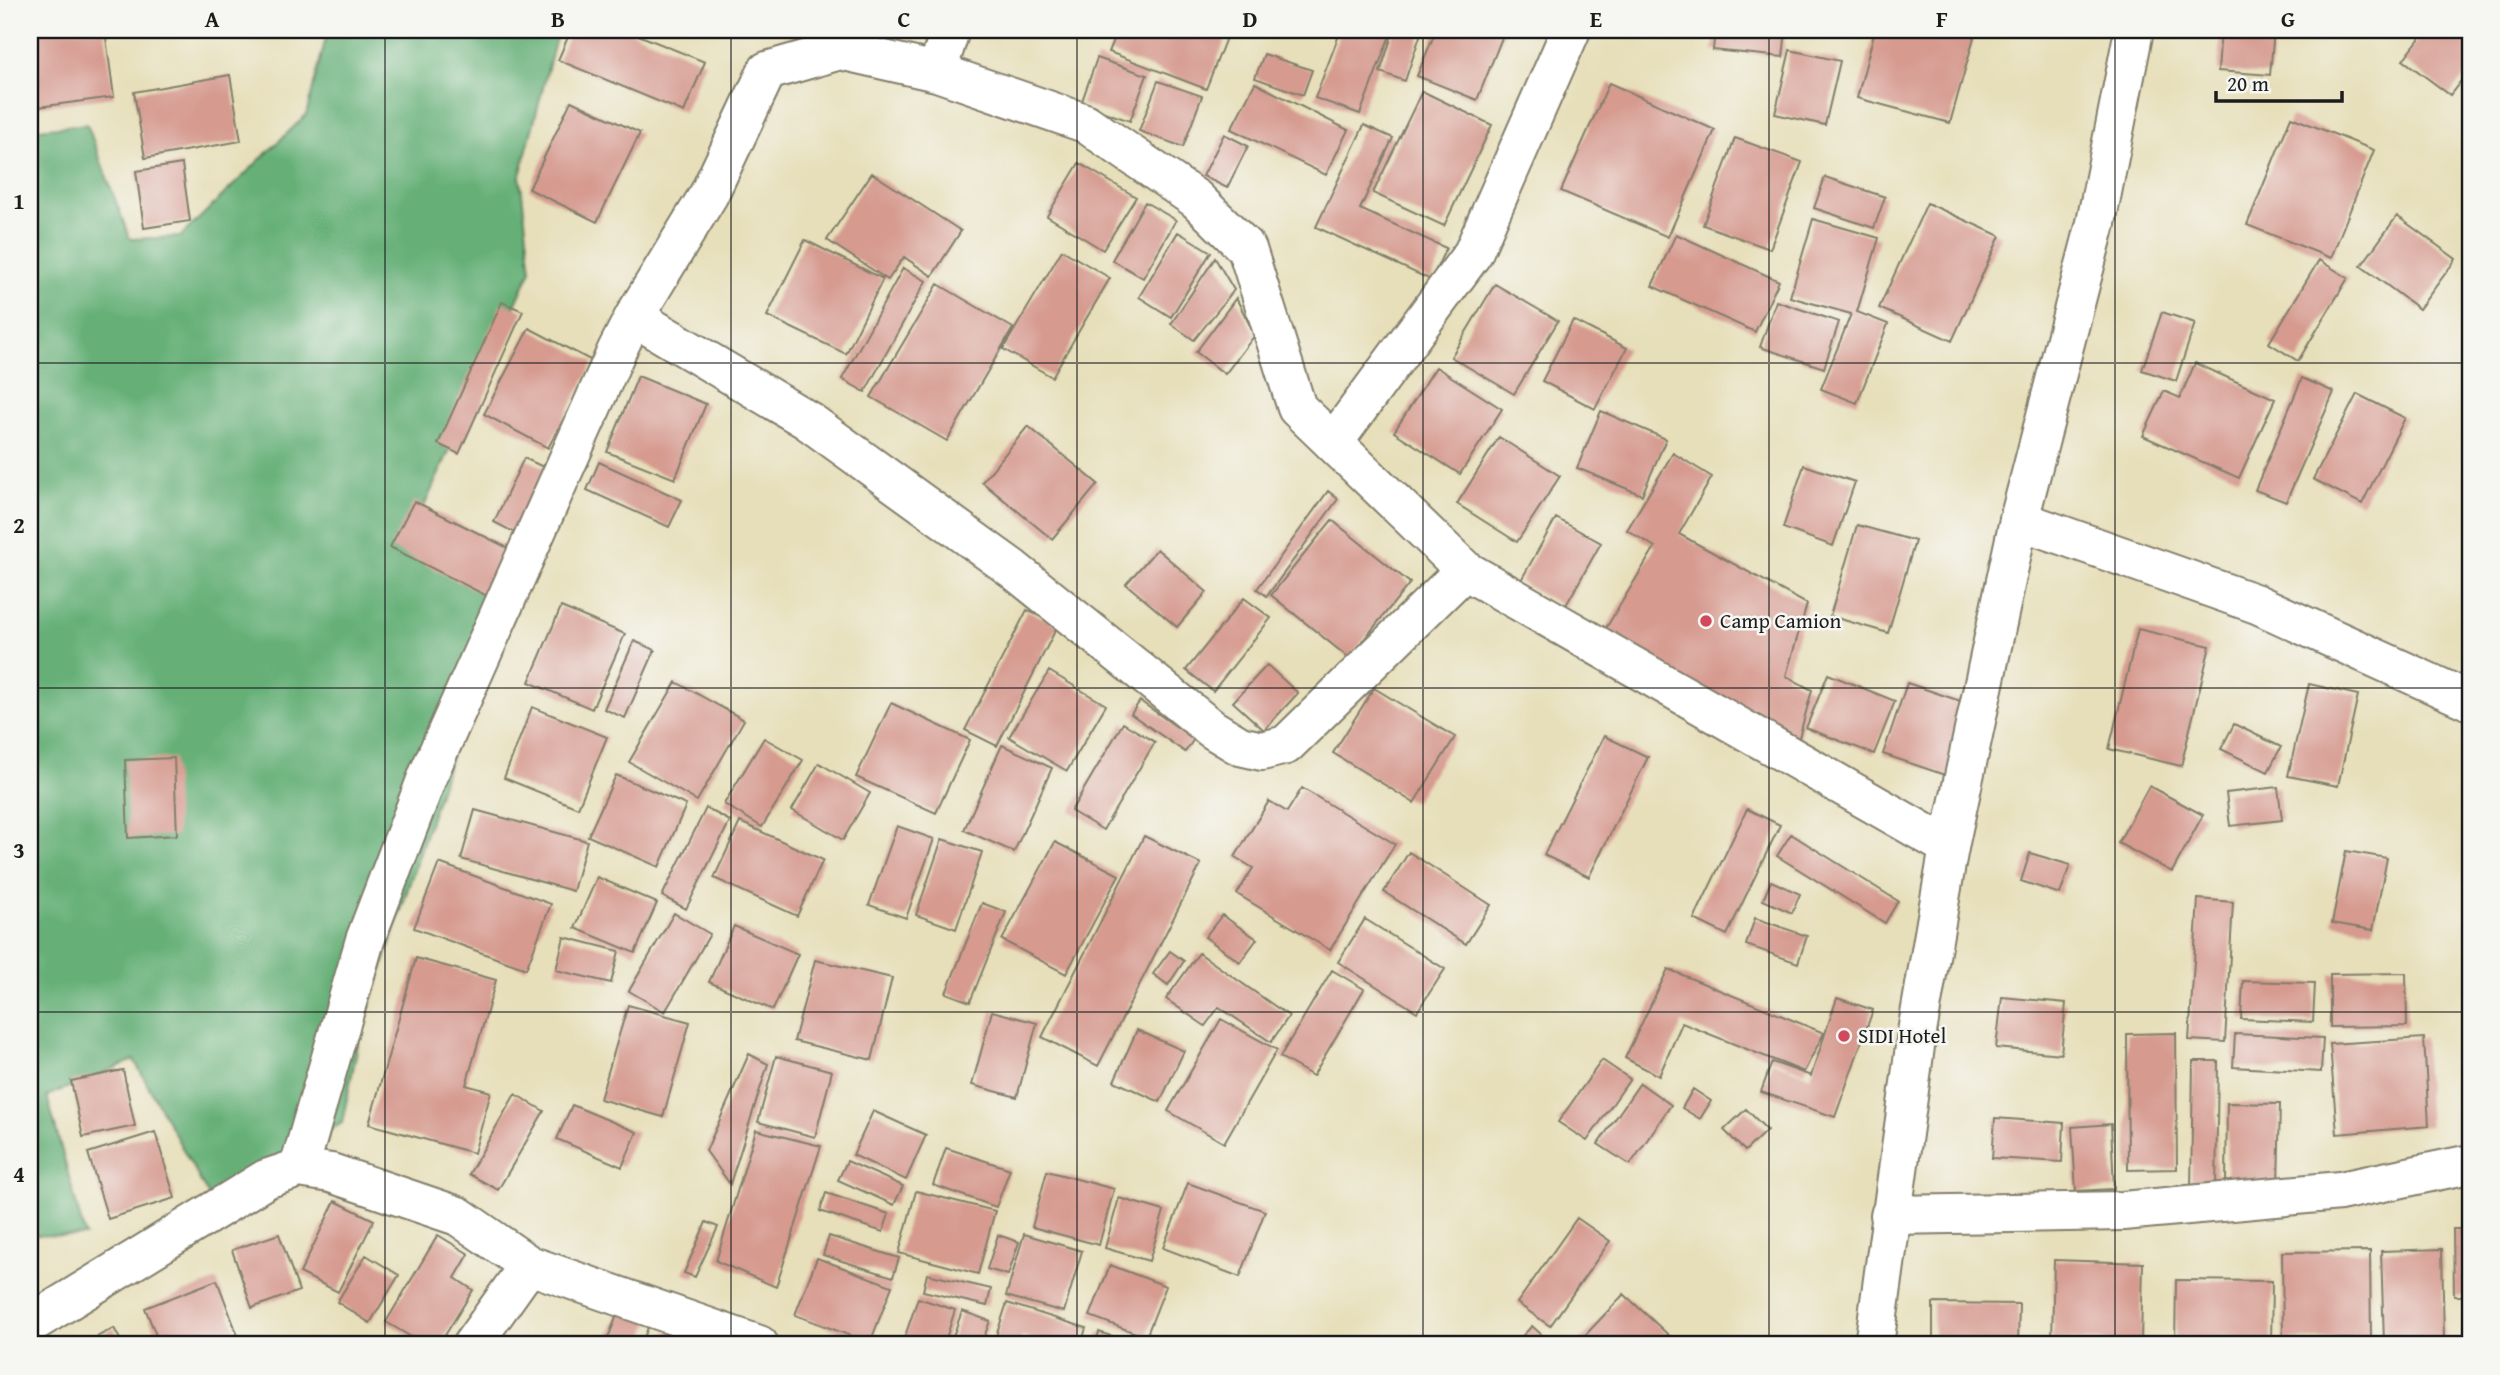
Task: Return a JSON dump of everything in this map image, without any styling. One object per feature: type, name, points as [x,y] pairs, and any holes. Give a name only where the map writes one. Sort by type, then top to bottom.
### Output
[{"type":"street","points":[[937,72],[950,30]]},
{"type":"street","points":[[1333,443],[1473,253],[1571,30]]},
{"type":"street","points":[[1874,1345],[1916,1032],[1949,847],[2019,520],[2096,223],[2134,30]]},
{"type":"street","points":[[299,1168],[365,940],[428,775],[617,350],[634,317],[709,194],[767,71],[840,50],[937,72],[1086,123],[1196,199],[1247,249],[1297,408],[1465,570],[1949,847]]},
{"type":"street","points":[[634,317],[807,420],[1013,569],[1212,729],[1240,746],[1262,751],[1286,745],[1465,570]]},
{"type":"street","points":[[2019,520],[2257,604],[2470,701]]},
{"type":"street","points":[[1890,1215],[2123,1211],[2340,1192],[2470,1164]]},
{"type":"street","points":[[30,1324],[266,1179],[299,1168],[331,1173],[458,1216],[529,1265],[759,1345]]},
{"type":"street","points":[[472,1345],[529,1265]]},
{"type":"green space","points":[[328,30],[558,30],[520,176],[531,270],[417,522],[504,592],[359,1040],[342,1123],[209,1197],[134,1060],[47,1096],[85,1236],[30,1235],[30,130],[87,124],[130,239],[180,237],[306,115]]},
{"type":"building","points":[[30,30],[105,30],[114,97],[30,108]]},
{"type":"building","points":[[571,30],[626,30],[705,62],[684,112],[558,60]]},
{"type":"building","points":[[1118,30],[1229,30],[1206,89],[1109,52]]},
{"type":"building","points":[[1341,30],[1392,30],[1360,114],[1315,98]]},
{"type":"building","points":[[1394,30],[1422,30],[1405,81],[1380,72]]},
{"type":"building","points":[[1436,30],[1505,30],[1477,100],[1417,76]]},
{"type":"building","points":[[1715,30],[1786,30],[1783,57],[1713,50]]},
{"type":"building","points":[[1875,30],[1976,30],[1950,123],[1857,98]]},
{"type":"building","points":[[2221,30],[2274,30],[2270,75],[2218,71]]},
{"type":"building","points":[[2426,30],[2470,30],[2470,69],[2450,95],[2403,60]]},
{"type":"building","points":[[1790,50],[1840,61],[1825,125],[1775,114]]},
{"type":"building","points":[[1264,54],[1312,70],[1303,95],[1255,78]]},
{"type":"building","points":[[1097,58],[1147,75],[1130,121],[1081,104]]},
{"type":"building","points":[[230,75],[241,141],[145,158],[134,92]]},
{"type":"building","points":[[1158,81],[1202,96],[1183,147],[1139,131]]},
{"type":"building","points":[[1255,83],[1348,130],[1326,175],[1231,129]]},
{"type":"building","points":[[1609,83],[1715,130],[1668,237],[1561,191]]},
{"type":"building","points":[[1422,91],[1492,125],[1444,226],[1373,193]]},
{"type":"building","points":[[571,101],[640,133],[597,222],[529,189]]},
{"type":"building","points":[[2291,117],[2374,150],[2331,258],[2247,225]]},
{"type":"building","points":[[1364,125],[1393,138],[1360,209],[1446,248],[1431,280],[1316,227]]},
{"type":"building","points":[[1224,134],[1248,146],[1227,188],[1203,176]]},
{"type":"building","points":[[1735,138],[1802,162],[1770,249],[1703,225]]},
{"type":"building","points":[[1079,163],[1136,197],[1103,250],[1047,216]]},
{"type":"building","points":[[182,164],[190,221],[144,228],[136,171]]},
{"type":"building","points":[[872,173],[961,231],[932,276],[904,257],[888,280],[827,240]]},
{"type":"building","points":[[1825,177],[1885,197],[1874,228],[1814,208]]},
{"type":"building","points":[[1145,202],[1176,220],[1143,278],[1112,260]]},
{"type":"building","points":[[1927,203],[2000,236],[1952,341],[1879,308]]},
{"type":"building","points":[[2397,216],[2456,259],[2419,309],[2361,266]]},
{"type":"building","points":[[1813,219],[1879,238],[1857,312],[1888,324],[1857,403],[1821,389],[1851,314],[1790,297]]},
{"type":"building","points":[[1178,232],[1211,252],[1171,317],[1139,297]]},
{"type":"building","points":[[1676,234],[1779,281],[1755,332],[1652,286]]},
{"type":"building","points":[[805,240],[883,279],[846,354],[767,316]]},
{"type":"building","points":[[1062,250],[1110,278],[1052,377],[1003,349]]},
{"type":"building","points":[[1215,258],[1234,290],[1194,340],[1171,324]]},
{"type":"building","points":[[2319,260],[2348,278],[2298,361],[2269,343]]},
{"type":"building","points":[[903,268],[926,281],[865,392],[842,379]]},
{"type":"building","points":[[938,284],[1013,328],[947,441],[871,397]]},
{"type":"building","points":[[1495,284],[1558,321],[1514,394],[1451,357]]},
{"type":"building","points":[[1236,298],[1255,335],[1225,374],[1196,352]]},
{"type":"building","points":[[1776,301],[1839,322],[1824,368],[1760,347]]},
{"type":"building","points":[[502,302],[523,311],[459,454],[438,444]]},
{"type":"building","points":[[2162,312],[2195,323],[2176,381],[2142,370]]},
{"type":"building","points":[[1573,320],[1627,348],[1595,409],[1542,381]]},
{"type":"building","points":[[529,328],[594,362],[548,448],[484,414]]},
{"type":"building","points":[[2195,363],[2275,399],[2239,478],[2143,436],[2164,391],[2180,398]]},
{"type":"building","points":[[1436,367],[1502,409],[1460,474],[1394,432]]},
{"type":"building","points":[[638,376],[706,404],[675,479],[607,452]]},
{"type":"building","points":[[2302,378],[2334,392],[2286,502],[2255,490]]},
{"type":"building","points":[[2357,394],[2405,418],[2362,504],[2313,479]]},
{"type":"building","points":[[1601,411],[1666,439],[1642,495],[1577,468]]},
{"type":"building","points":[[1028,426],[1098,484],[1052,539],[982,482]]},
{"type":"building","points":[[1499,437],[1560,476],[1517,542],[1457,504]]},
{"type":"building","name":"Camp Camion","points":[[1673,453],[1712,477],[1679,534],[1807,604],[1786,676],[1812,690],[1797,745],[1600,638],[1655,547],[1627,530]]},
{"type":"building","points":[[524,458],[552,471],[521,536],[494,522]]},
{"type":"building","points":[[599,462],[682,500],[669,527],[587,490]]},
{"type":"building","points":[[1804,465],[1855,482],[1833,546],[1783,528]]},
{"type":"building","points":[[1328,491],[1338,499],[1267,596],[1257,589]]},
{"type":"building","points":[[414,501],[510,549],[487,596],[390,547]]},
{"type":"building","points":[[1556,518],[1601,543],[1565,607],[1520,582]]},
{"type":"building","points":[[1332,520],[1410,583],[1349,658],[1271,595]]},
{"type":"building","points":[[1857,525],[1915,541],[1888,633],[1830,616]]},
{"type":"building","points":[[1157,549],[1207,592],[1177,627],[1126,584]]},
{"type":"building","points":[[1244,598],[1271,618],[1213,691],[1186,670]]},
{"type":"building","points":[[561,607],[625,634],[592,709],[529,682]]},
{"type":"building","points":[[1027,610],[1058,625],[997,746],[965,730]]},
{"type":"building","points":[[2138,629],[2210,646],[2181,766],[2109,749]]},
{"type":"building","points":[[634,641],[655,650],[625,718],[604,709]]},
{"type":"building","points":[[1267,665],[1298,693],[1264,730],[1233,702]]},
{"type":"building","points":[[1049,671],[1106,705],[1067,771],[1009,737]]},
{"type":"building","points":[[1828,674],[1895,701],[1874,754],[1806,728]]},
{"type":"building","points":[[676,682],[744,720],[697,801],[629,762]]},
{"type":"building","points":[[1907,683],[1975,706],[1951,777],[1883,754]]},
{"type":"building","points":[[2309,684],[2358,695],[2338,786],[2288,776]]},
{"type":"building","points":[[1374,688],[1455,737],[1414,803],[1333,753]]},
{"type":"building","points":[[1140,701],[1194,739],[1185,752],[1131,714]]},
{"type":"building","points":[[891,703],[970,740],[936,813],[856,777]]},
{"type":"building","points":[[532,707],[607,737],[578,808],[504,778]]},
{"type":"building","points":[[1123,723],[1155,742],[1103,830],[1071,811]]},
{"type":"building","points":[[2234,724],[2281,747],[2268,772],[2221,749]]},
{"type":"building","points":[[1604,736],[1648,757],[1589,877],[1544,855]]},
{"type":"building","points":[[764,738],[803,760],[762,827],[724,804]]},
{"type":"building","points":[[1002,745],[1052,768],[1014,852],[964,830]]},
{"type":"building","points":[[174,758],[177,835],[128,838],[125,760]]},
{"type":"building","points":[[819,763],[870,793],[843,840],[792,810]]},
{"type":"building","points":[[616,775],[686,805],[659,867],[588,836]]},
{"type":"building","points":[[2149,786],[2203,815],[2172,872],[2118,843]]},
{"type":"building","points":[[2278,787],[2282,820],[2230,826],[2226,793]]},
{"type":"building","points":[[1302,788],[1395,844],[1330,950],[1237,894],[1253,868],[1235,857],[1269,801],[1287,812]]},
{"type":"building","points":[[706,808],[730,821],[686,909],[662,896]]},
{"type":"building","points":[[1747,809],[1780,825],[1727,935],[1694,919]]},
{"type":"building","points":[[475,810],[587,841],[573,891],[461,859]]},
{"type":"building","points":[[740,822],[823,860],[797,916],[714,878]]},
{"type":"building","points":[[897,826],[934,839],[906,918],[869,905]]},
{"type":"building","points":[[1791,834],[1898,901],[1885,923],[1777,856]]},
{"type":"building","points":[[1144,836],[1201,864],[1098,1066],[1042,1037]]},
{"type":"building","points":[[942,839],[982,852],[956,929],[916,915]]},
{"type":"building","points":[[1055,842],[1119,875],[1066,974],[1002,940]]},
{"type":"building","points":[[2346,851],[2387,858],[2373,930],[2332,923]]},
{"type":"building","points":[[1409,852],[1491,905],[1466,944],[1384,892]]},
{"type":"building","points":[[2030,853],[2070,865],[2060,894],[2021,881]]},
{"type":"building","points":[[439,863],[551,904],[526,969],[414,928]]},
{"type":"building","points":[[597,877],[657,903],[635,953],[575,928]]},
{"type":"building","points":[[1771,881],[1800,894],[1792,913],[1763,900]]},
{"type":"building","points":[[2198,899],[2233,902],[2225,1042],[2189,1040]]},
{"type":"building","points":[[982,903],[1006,912],[970,1002],[946,993]]},
{"type":"building","points":[[674,913],[710,934],[665,1012],[629,991]]},
{"type":"building","points":[[1222,915],[1257,939],[1240,962],[1205,937]]},
{"type":"building","points":[[1755,918],[1807,936],[1798,963],[1746,945]]},
{"type":"building","points":[[1365,919],[1445,969],[1417,1012],[1338,962]]},
{"type":"building","points":[[734,926],[798,954],[773,1010],[709,982]]},
{"type":"building","points":[[564,937],[619,951],[611,983],[556,970]]},
{"type":"building","points":[[1170,951],[1184,961],[1168,985],[1153,974]]},
{"type":"building","points":[[1199,953],[1289,1016],[1271,1042],[1219,1007],[1205,1026],[1166,999]]},
{"type":"building","points":[[416,958],[496,980],[466,1085],[491,1092],[474,1153],[369,1124]]},
{"type":"building","points":[[815,960],[892,978],[872,1060],[794,1041]]},
{"type":"building","points":[[1668,969],[1824,1033],[1804,1072],[1682,1023],[1659,1076],[1625,1058]]},
{"type":"building","points":[[1332,970],[1364,989],[1313,1076],[1280,1057]]},
{"type":"building","points":[[2406,973],[2407,1026],[2330,1027],[2330,974]]},
{"type":"building","points":[[2243,981],[2315,983],[2313,1022],[2241,1019]]},
{"type":"building","points":[[2002,997],[2066,1003],[2061,1054],[1996,1048]]},
{"type":"building","name":"SIDI Hotel","points":[[1837,998],[1873,1010],[1835,1117],[1761,1092],[1772,1062],[1811,1076]]},
{"type":"building","points":[[628,1005],[690,1022],[663,1117],[600,1099]]},
{"type":"building","points":[[992,1011],[1037,1023],[1017,1097],[972,1085]]},
{"type":"building","points":[[1221,1019],[1277,1050],[1224,1143],[1168,1111]]},
{"type":"building","points":[[1137,1030],[1184,1051],[1160,1102],[1114,1081]]},
{"type":"building","points":[[2176,1033],[2177,1169],[2128,1170],[2127,1034]]},
{"type":"building","points":[[2235,1034],[2323,1038],[2321,1072],[2233,1067]]},
{"type":"building","points":[[2424,1038],[2429,1126],[2337,1134],[2330,1044]]},
{"type":"building","points":[[749,1054],[768,1064],[730,1184],[706,1151]]},
{"type":"building","points":[[776,1056],[832,1071],[815,1137],[758,1122]]},
{"type":"building","points":[[1602,1060],[1630,1079],[1587,1141],[1558,1122]]},
{"type":"building","points":[[2193,1061],[2218,1061],[2216,1191],[2191,1191]]},
{"type":"building","points":[[123,1070],[135,1126],[83,1137],[71,1081]]},
{"type":"building","points":[[1640,1083],[1671,1105],[1630,1165],[1598,1144]]},
{"type":"building","points":[[1693,1089],[1711,1101],[1700,1119],[1682,1108]]},
{"type":"building","points":[[515,1094],[544,1111],[498,1190],[469,1174]]},
{"type":"building","points":[[2227,1103],[2280,1104],[2278,1184],[2226,1183]]},
{"type":"building","points":[[572,1105],[637,1132],[622,1167],[557,1139]]},
{"type":"building","points":[[1746,1109],[1767,1130],[1745,1151],[1724,1130]]},
{"type":"building","points":[[873,1111],[926,1135],[906,1180],[853,1155]]},
{"type":"building","points":[[1995,1118],[2064,1123],[2062,1162],[1992,1158]]},
{"type":"building","points":[[2111,1124],[2114,1189],[2076,1191],[2072,1127]]},
{"type":"building","points":[[756,1130],[821,1146],[776,1287],[716,1261]]},
{"type":"building","points":[[155,1132],[175,1198],[108,1219],[88,1153]]},
{"type":"building","points":[[946,1148],[1010,1169],[996,1207],[933,1185]]},
{"type":"building","points":[[847,1161],[903,1186],[894,1205],[838,1180]]},
{"type":"building","points":[[1047,1171],[1114,1189],[1099,1245],[1032,1227]]},
{"type":"building","points":[[1188,1183],[1265,1211],[1240,1277],[1163,1248]]},
{"type":"building","points":[[916,1191],[995,1211],[978,1274],[899,1253]]},
{"type":"building","points":[[826,1193],[889,1214],[883,1232],[820,1211]]},
{"type":"building","points":[[1119,1198],[1164,1211],[1149,1261],[1105,1248]]},
{"type":"building","points":[[335,1201],[374,1220],[338,1292],[300,1273]]},
{"type":"building","points":[[1577,1218],[1610,1241],[1550,1326],[1517,1303]]},
{"type":"building","points":[[706,1222],[718,1227],[695,1277],[684,1273]]},
{"type":"building","points":[[2453,1229],[2470,1229],[2470,1296],[2454,1296]]},
{"type":"building","points":[[279,1234],[299,1291],[252,1308],[232,1250]]},
{"type":"building","points":[[1024,1234],[1082,1251],[1064,1312],[1006,1296]]},
{"type":"building","points":[[438,1235],[469,1254],[455,1278],[473,1290],[439,1345],[425,1345],[386,1322]]},
{"type":"building","points":[[998,1235],[1019,1242],[1008,1275],[987,1269]]},
{"type":"building","points":[[829,1236],[899,1258],[893,1277],[823,1255]]},
{"type":"building","points":[[2442,1249],[2444,1340],[2384,1342],[2381,1251]]},
{"type":"building","points":[[2370,1251],[2371,1339],[2283,1340],[2282,1252]]},
{"type":"building","points":[[366,1255],[399,1275],[370,1323],[337,1302]]},
{"type":"building","points":[[817,1258],[892,1286],[870,1343],[795,1315]]},
{"type":"building","points":[[2054,1260],[2143,1263],[2141,1342],[2052,1339]]},
{"type":"building","points":[[1110,1265],[1166,1286],[1146,1337],[1090,1316]]},
{"type":"building","points":[[927,1274],[991,1289],[987,1306],[923,1291]]},
{"type":"building","points":[[217,1280],[241,1344],[160,1345],[145,1308]]},
{"type":"building","points":[[2176,1280],[2272,1281],[2271,1345],[2175,1345]]},
{"type":"building","points":[[1624,1294],[1675,1341],[1671,1345],[1576,1345]]},
{"type":"building","points":[[918,1298],[955,1310],[944,1345],[902,1345]]},
{"type":"building","points":[[1007,1303],[1086,1328],[1081,1345],[1051,1345],[1022,1336],[1019,1345],[993,1345]]},
{"type":"building","points":[[1933,1303],[2019,1304],[2018,1345],[1933,1345]]},
{"type":"building","points":[[620,1308],[651,1320],[641,1345],[605,1345]]},
{"type":"building","points":[[962,1311],[990,1321],[981,1345],[950,1345]]},
{"type":"building","points":[[671,1325],[706,1345],[659,1345]]},
{"type":"building","points":[[1532,1326],[1553,1345],[1514,1345]]},
{"type":"building","points":[[114,1328],[123,1345],[81,1345]]},
{"type":"building","points":[[1099,1332],[1137,1345],[1095,1345]]},
{"type":"place","name":"Camp Camion","points":[[1706,621]]},
{"type":"place","name":"SIDI Hotel","points":[[1844,1036]]}]
